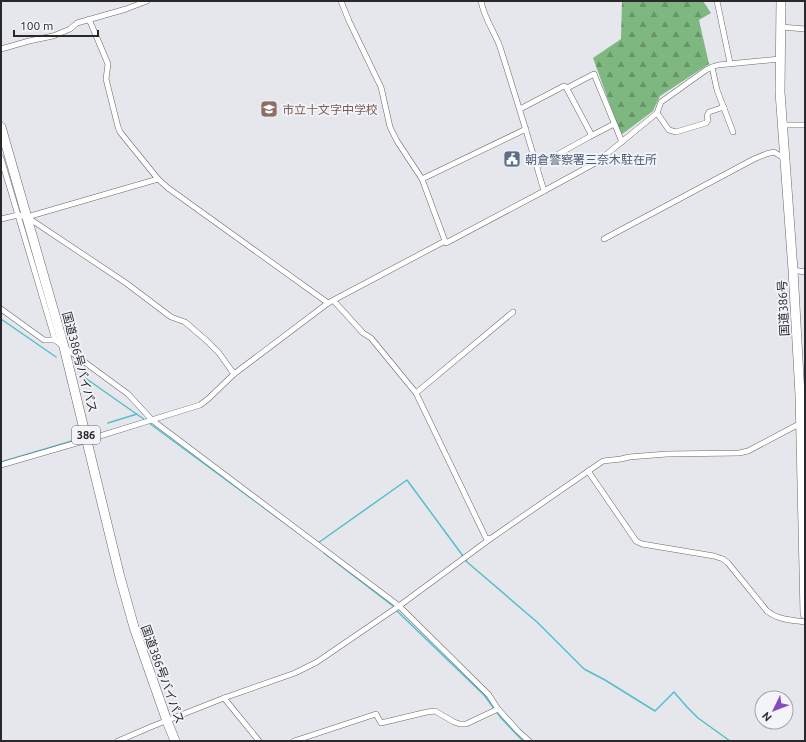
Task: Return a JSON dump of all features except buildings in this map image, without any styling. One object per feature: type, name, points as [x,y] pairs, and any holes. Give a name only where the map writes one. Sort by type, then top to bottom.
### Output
[{"type":"highway","name":"国道386号","points":[[781,1],[782,27],[780,92],[803,395],[801,423],[805,613]]},
{"type":"highway","name":"国道386号バイパス","points":[[1,127],[22,216],[64,347],[120,577],[134,627],[175,741]]},
{"type":"street","points":[[1,49],[53,36],[70,29],[77,23],[126,9],[147,1]]},
{"type":"street","points":[[341,1],[381,88],[390,127],[397,141],[422,179],[445,241]]},
{"type":"street","points":[[481,1],[499,44],[544,191]]},
{"type":"street","points":[[717,1],[730,64]]},
{"type":"street","points":[[89,19],[108,64],[106,80],[120,132],[158,179],[168,188],[331,302],[371,338],[416,393],[486,538],[490,539]]},
{"type":"street","points":[[782,27],[805,29]]},
{"type":"street","points":[[1,465],[87,440],[200,404],[208,399],[234,374],[331,302],[445,241],[446,243],[596,162],[657,113],[661,102],[706,70],[718,65],[780,59]]},
{"type":"street","points":[[712,67],[717,90],[733,132]]},
{"type":"street","points":[[520,109],[564,86],[567,88],[594,74],[622,142]]},
{"type":"street","points":[[567,88],[591,134],[589,137]]},
{"type":"street","points":[[657,113],[669,130],[676,132],[706,123],[709,112],[724,107]]},
{"type":"street","points":[[537,166],[614,124]]},
{"type":"street","points":[[782,125],[805,125]]},
{"type":"street","points":[[422,179],[526,130]]},
{"type":"street","points":[[604,240],[747,162],[774,152],[784,159]]},
{"type":"street","points":[[1,158],[22,216],[55,340],[128,394],[152,420],[399,606],[489,695],[498,709],[529,741]]},
{"type":"street","points":[[1,219],[22,216],[158,179]]},
{"type":"street","points":[[22,216],[126,283],[171,317],[184,322],[219,353],[234,374]]},
{"type":"street","points":[[793,270],[805,272]]},
{"type":"street","points":[[1,309],[44,340],[55,340]]},
{"type":"street","points":[[416,393],[513,312]]},
{"type":"street","points":[[118,741],[224,698],[295,673],[317,662],[399,606],[490,539],[603,461],[668,454],[744,452],[801,423]]},
{"type":"street","points":[[588,471],[636,541],[642,544],[714,556],[723,559],[728,563],[767,611],[773,616],[777,618],[805,622]]},
{"type":"street","points":[[224,698],[259,741]]},
{"type":"street","points":[[294,741],[376,714],[381,724],[435,711],[454,722],[466,724],[498,709]]},
{"type":"green space","points":[[622,1],[703,1],[711,13],[699,20],[709,64],[660,96],[653,111],[621,135],[593,58],[621,39]]},
{"type":"waterway","points":[[1,319],[56,357]]},
{"type":"waterway","points":[[81,375],[145,420]]},
{"type":"waterway","points":[[108,423],[137,414]]},
{"type":"waterway","points":[[149,423],[301,535]]},
{"type":"waterway","points":[[1,462],[72,441]]},
{"type":"waterway","points":[[318,543],[407,480],[463,556]]},
{"type":"waterway","points":[[324,553],[393,606]]},
{"type":"waterway","points":[[465,559],[537,622],[584,669],[605,680],[655,711],[674,692],[698,718],[730,741]]},
{"type":"waterway","points":[[396,610],[484,695],[501,718],[523,741]]},
{"type":"place","name":"市立十文字中学校","points":[[269,109]]},
{"type":"place","name":"朝倉警察署三奈木駐在所","points":[[512,159]]}]
